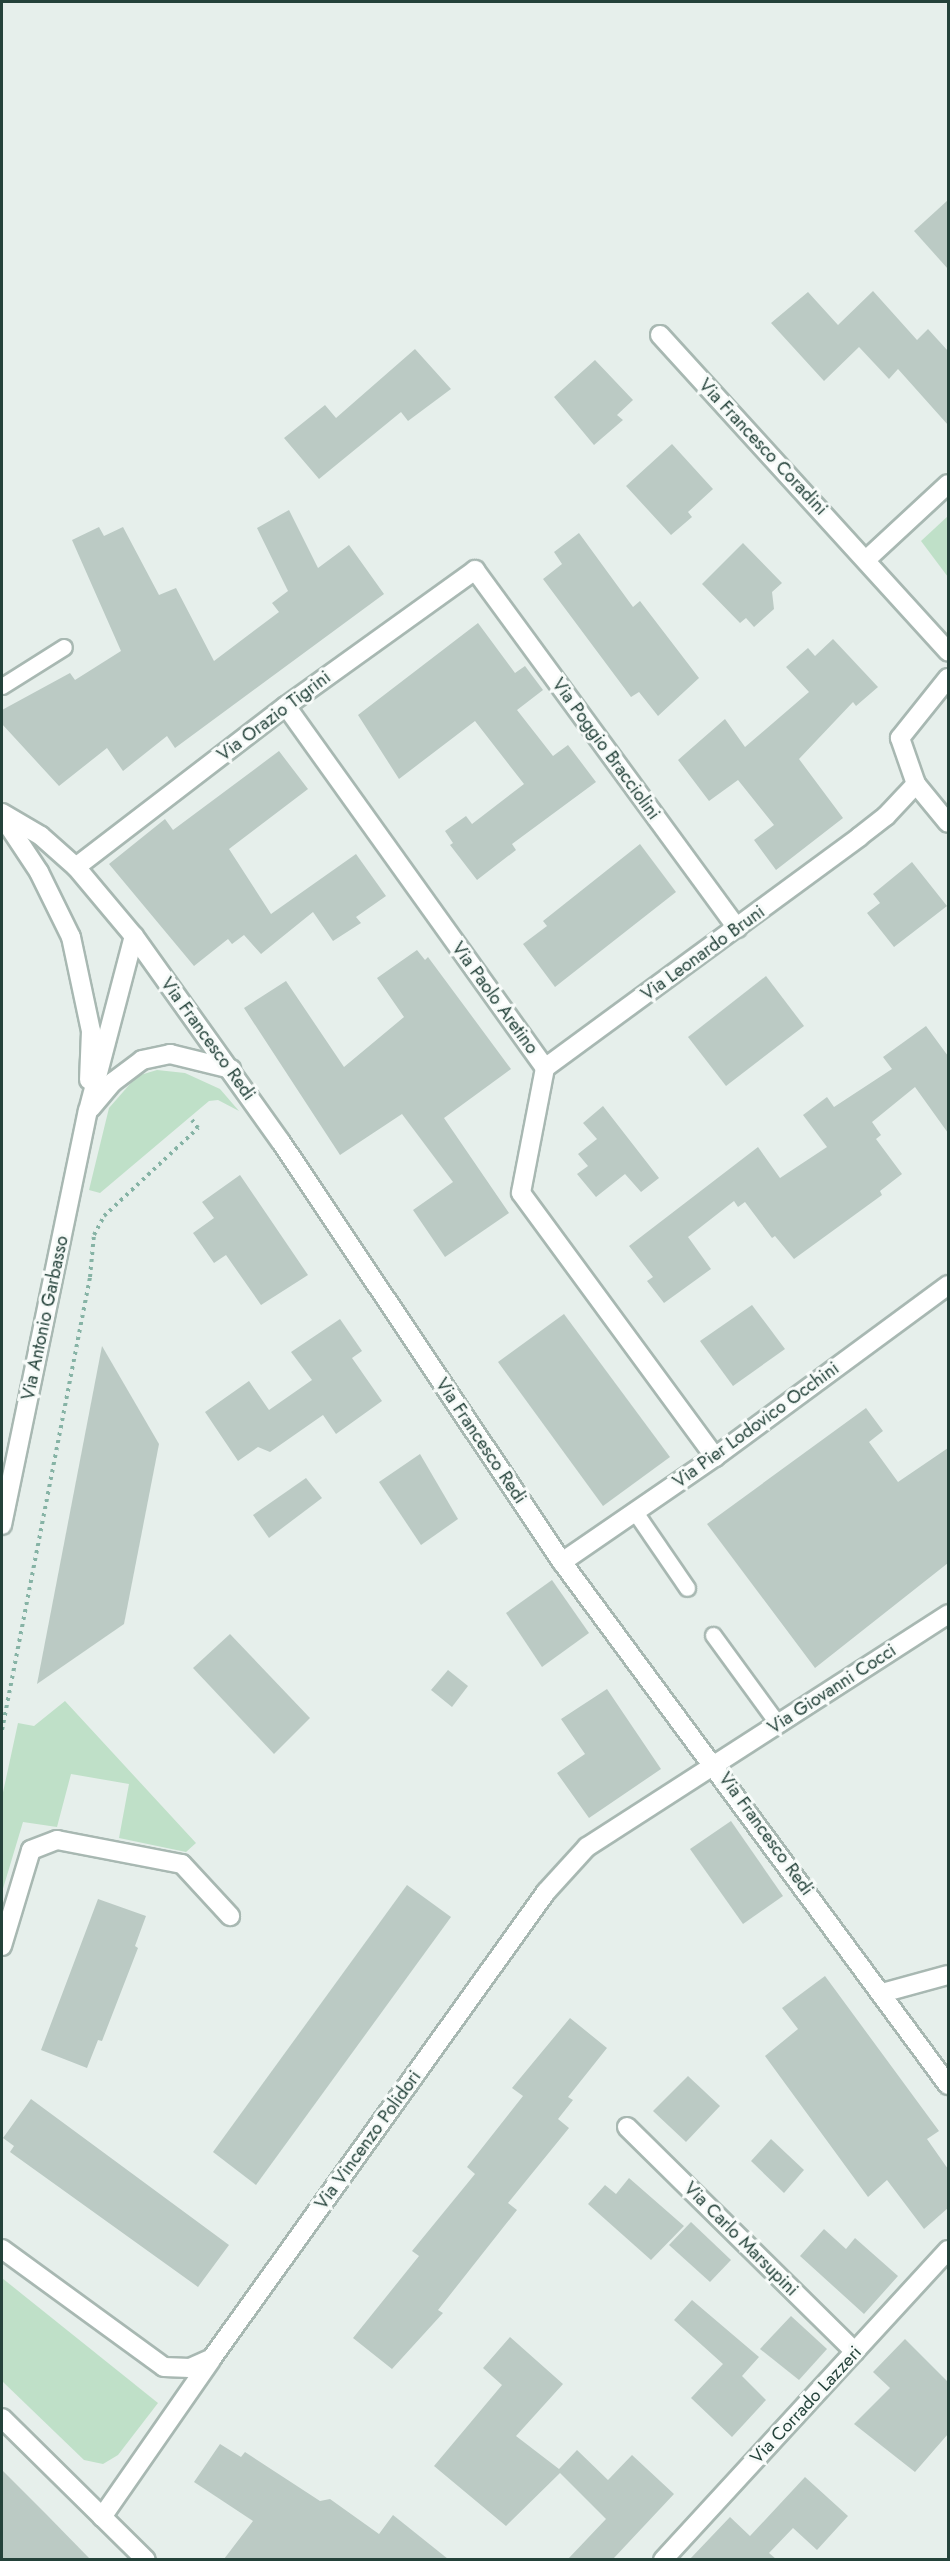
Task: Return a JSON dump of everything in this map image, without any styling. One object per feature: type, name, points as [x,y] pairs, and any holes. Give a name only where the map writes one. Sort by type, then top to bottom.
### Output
[{"type":"street","name":"Via Francesco Coradini","points":[[660,335],[867,559],[948,651]]},
{"type":"street","points":[[867,559],[948,484]]},
{"type":"street","name":"Via Orazio Tigrini","points":[[76,867],[286,706],[475,570]]},
{"type":"street","name":"Via Poggio Bracciolini","points":[[475,570],[737,928]]},
{"type":"street","points":[[948,678],[900,738],[916,784],[948,823]]},
{"type":"street","name":"Via Paolo Aretino","points":[[286,706],[545,1068],[520,1193],[715,1456]]},
{"type":"street","name":"Via Leonardo Bruni","points":[[545,1068],[860,837],[916,784]]},
{"type":"street","name":"Via Francesco Redi","points":[[2,814],[41,836],[76,867],[134,936],[231,1069],[562,1562],[715,1764],[948,2085]]},
{"type":"street","name":"Via Antonio Garbasso","points":[[2,814],[39,872],[71,937],[91,1031],[88,1111]]},
{"type":"street","name":"Via Antonio Garbasso","points":[[2,1526],[88,1111],[134,936]]},
{"type":"street","name":"Via Antonio Garbasso","points":[[88,1111],[113,1082],[142,1060],[170,1054],[231,1069]]},
{"type":"street","name":"Via Pier Lodovico Occhini","points":[[562,1562],[715,1456],[948,1285]]},
{"type":"street","name":"Via Giovanni Cocci","points":[[715,1764],[948,1614]]},
{"type":"street","name":"Via Vincenzo Polidori","points":[[102,2517],[212,2358],[546,1892],[587,1847],[715,1764]]},
{"type":"street","points":[[2,1946],[31,1850],[57,1840],[182,1864],[230,1916]]},
{"type":"street","points":[[882,1993],[948,1975]]},
{"type":"street","name":"Via Carlo Marsupini","points":[[627,2127],[855,2352]]},
{"type":"street","points":[[2,2249],[164,2367],[190,2368],[212,2358]]},
{"type":"street","name":"Via Corrado Lazzeri","points":[[663,2559],[948,2250]]},
{"type":"street","points":[[2,2418],[146,2559]]},
{"type":"lane","points":[[2,686],[64,647]]},
{"type":"lane","points":[[635,1512],[687,1588]]},
{"type":"lane","points":[[713,1635],[778,1724]]},
{"type":"path","points":[[2,1730],[90,1277],[94,1235],[104,1216],[198,1128],[192,1120]]},
{"type":"green space","points":[[948,516],[948,577],[921,541]]},
{"type":"green space","points":[[157,1070],[185,1073],[220,1089],[239,1111],[218,1100],[209,1101],[100,1193],[89,1190],[109,1108],[137,1076]]},
{"type":"green space","points":[[65,1701],[196,1843],[186,1852],[119,1838],[129,1784],[71,1774],[57,1827],[23,1822],[2,1892],[2,1797],[18,1723],[34,1726]]},
{"type":"green space","points":[[2,2278],[158,2403],[118,2455],[103,2464],[84,2460],[2,2381]]},
{"type":"building","points":[[948,200],[948,269],[914,231]]},
{"type":"building","points":[[873,291],[917,340],[928,329],[948,351],[948,425],[898,369],[889,379],[859,347],[824,381],[771,323],[808,292],[838,325]]},
{"type":"building","points":[[415,349],[451,389],[408,421],[401,412],[319,479],[284,438],[325,405],[336,418]]},
{"type":"building","points":[[595,360],[633,400],[617,415],[623,420],[594,445],[554,397]]},
{"type":"building","points":[[672,444],[713,489],[688,512],[692,517],[671,535],[626,486]]},
{"type":"building","points":[[289,510],[318,568],[349,545],[384,594],[175,748],[167,736],[123,771],[107,748],[59,786],[2,724],[2,710],[70,673],[75,680],[121,651],[72,540],[99,527],[104,536],[123,527],[159,595],[176,588],[214,661],[279,612],[272,603],[288,591],[257,528]]},
{"type":"building","points":[[579,533],[633,607],[640,601],[699,678],[658,716],[639,692],[631,697],[543,579],[562,564],[554,552]]},
{"type":"building","points":[[743,543],[782,583],[772,592],[774,609],[754,627],[746,618],[740,623],[702,584]]},
{"type":"building","points":[[478,623],[515,673],[525,666],[543,690],[517,710],[553,756],[568,745],[596,782],[512,844],[516,850],[477,880],[450,845],[453,843],[445,831],[466,816],[472,824],[524,784],[475,721],[399,779],[358,715]]},
{"type":"building","points":[[833,639],[878,687],[856,706],[853,702],[799,759],[843,818],[776,870],[754,840],[774,825],[738,780],[709,801],[678,760],[725,719],[745,747],[809,692],[786,667],[808,648],[815,656]]},
{"type":"building","points":[[279,751],[308,789],[229,849],[271,914],[356,854],[386,896],[356,917],[361,923],[333,941],[313,912],[261,954],[244,935],[232,944],[228,939],[194,966],[109,864],[165,819],[173,830]]},
{"type":"building","points":[[640,844],[676,892],[555,987],[523,944],[547,926],[543,921]]},
{"type":"building","points":[[912,862],[947,906],[894,947],[867,913],[880,903],[873,894]]},
{"type":"building","points":[[417,950],[425,960],[428,957],[511,1069],[444,1118],[509,1213],[445,1257],[413,1210],[453,1182],[402,1114],[340,1155],[244,1008],[286,981],[344,1067],[404,1017],[377,978]]},
{"type":"building","points":[[766,976],[804,1026],[726,1086],[688,1037]]},
{"type":"building","points":[[926,1026],[948,1056],[948,1133],[915,1087],[872,1122],[881,1135],[876,1139],[902,1174],[880,1191],[882,1195],[794,1259],[775,1236],[772,1238],[745,1202],[738,1207],[734,1201],[688,1237],[711,1269],[664,1303],[647,1281],[653,1277],[629,1246],[758,1147],[780,1178],[827,1147],[803,1115],[827,1097],[834,1107],[892,1069],[883,1057]]},
{"type":"building","points":[[603,1106],[659,1178],[641,1192],[625,1174],[596,1197],[577,1174],[588,1166],[578,1154],[597,1139],[583,1123]]},
{"type":"building","points":[[240,1175],[308,1275],[261,1305],[226,1255],[214,1263],[193,1233],[214,1218],[202,1202]]},
{"type":"building","points":[[752,1305],[785,1349],[733,1386],[700,1341]]},
{"type":"building","points":[[564,1314],[670,1457],[603,1506],[498,1362]]},
{"type":"building","points":[[340,1319],[362,1351],[352,1358],[382,1401],[336,1434],[323,1415],[270,1452],[258,1447],[238,1461],[205,1412],[249,1381],[269,1410],[312,1380],[291,1352]]},
{"type":"building","points":[[102,1346],[159,1444],[124,1624],[37,1684]]},
{"type":"building","points":[[866,1408],[883,1431],[869,1442],[898,1482],[948,1448],[948,1563],[815,1668],[707,1524]]},
{"type":"building","points":[[420,1454],[458,1519],[421,1545],[379,1482]]},
{"type":"building","points":[[306,1478],[322,1498],[269,1538],[253,1515]]},
{"type":"building","points":[[552,1580],[589,1633],[542,1667],[506,1613]]},
{"type":"building","points":[[230,1634],[310,1718],[274,1754],[193,1668]]},
{"type":"building","points":[[448,1670],[468,1686],[452,1707],[431,1690]]},
{"type":"building","points":[[607,1689],[661,1769],[589,1818],[557,1773],[585,1754],[561,1719]]},
{"type":"building","points":[[731,1821],[783,1896],[743,1924],[690,1849]]},
{"type":"building","points":[[407,1885],[451,1917],[256,2185],[213,2152]]},
{"type":"building","points":[[98,1899],[146,1916],[135,1946],[138,1948],[102,2041],[98,2040],[87,2068],[41,2050]]},
{"type":"building","points":[[825,1976],[939,2131],[927,2139],[948,2169],[948,2208],[924,2229],[887,2180],[868,2197],[765,2056],[798,2029],[782,2008]]},
{"type":"building","points":[[570,2018],[607,2048],[568,2097],[573,2100],[558,2119],[569,2128],[508,2203],[517,2210],[438,2310],[443,2313],[392,2369],[353,2338],[419,2256],[412,2251],[475,2174],[467,2167],[523,2096],[512,2088]]},
{"type":"building","points":[[688,2076],[720,2106],[686,2142],[653,2111]]},
{"type":"building","points":[[31,2099],[229,2245],[198,2287],[10,2152],[14,2146],[3,2138]]},
{"type":"building","points":[[771,2139],[804,2170],[784,2193],[751,2161]]},
{"type":"building","points":[[629,2178],[684,2226],[651,2260],[588,2204],[605,2185],[616,2194]]},
{"type":"building","points":[[691,2222],[731,2260],[710,2282],[669,2245]]},
{"type":"building","points":[[824,2229],[846,2249],[855,2238],[898,2276],[864,2314],[800,2256]]},
{"type":"building","points":[[692,2300],[759,2357],[742,2376],[766,2400],[732,2437],[691,2398],[723,2364],[674,2320]]},
{"type":"building","points":[[791,2316],[827,2349],[799,2380],[760,2349]]},
{"type":"building","points":[[510,2337],[563,2384],[516,2436],[559,2469],[577,2450],[608,2480],[632,2455],[674,2494],[613,2559],[568,2559],[606,2519],[560,2473],[506,2526],[434,2466],[502,2385],[483,2368]]},
{"type":"building","points":[[905,2339],[948,2382],[948,2434],[915,2472],[854,2424],[890,2388],[873,2372]]},
{"type":"building","points":[[220,2444],[241,2457],[245,2452],[320,2501],[330,2499],[379,2534],[393,2515],[448,2559],[224,2559],[253,2521],[194,2482]]},
{"type":"building","points":[[2,2470],[46,2514],[90,2559],[2,2559]]},
{"type":"building","points":[[805,2477],[848,2516],[817,2550],[793,2528],[769,2553],[776,2559],[690,2559],[730,2517],[750,2536]]}]
